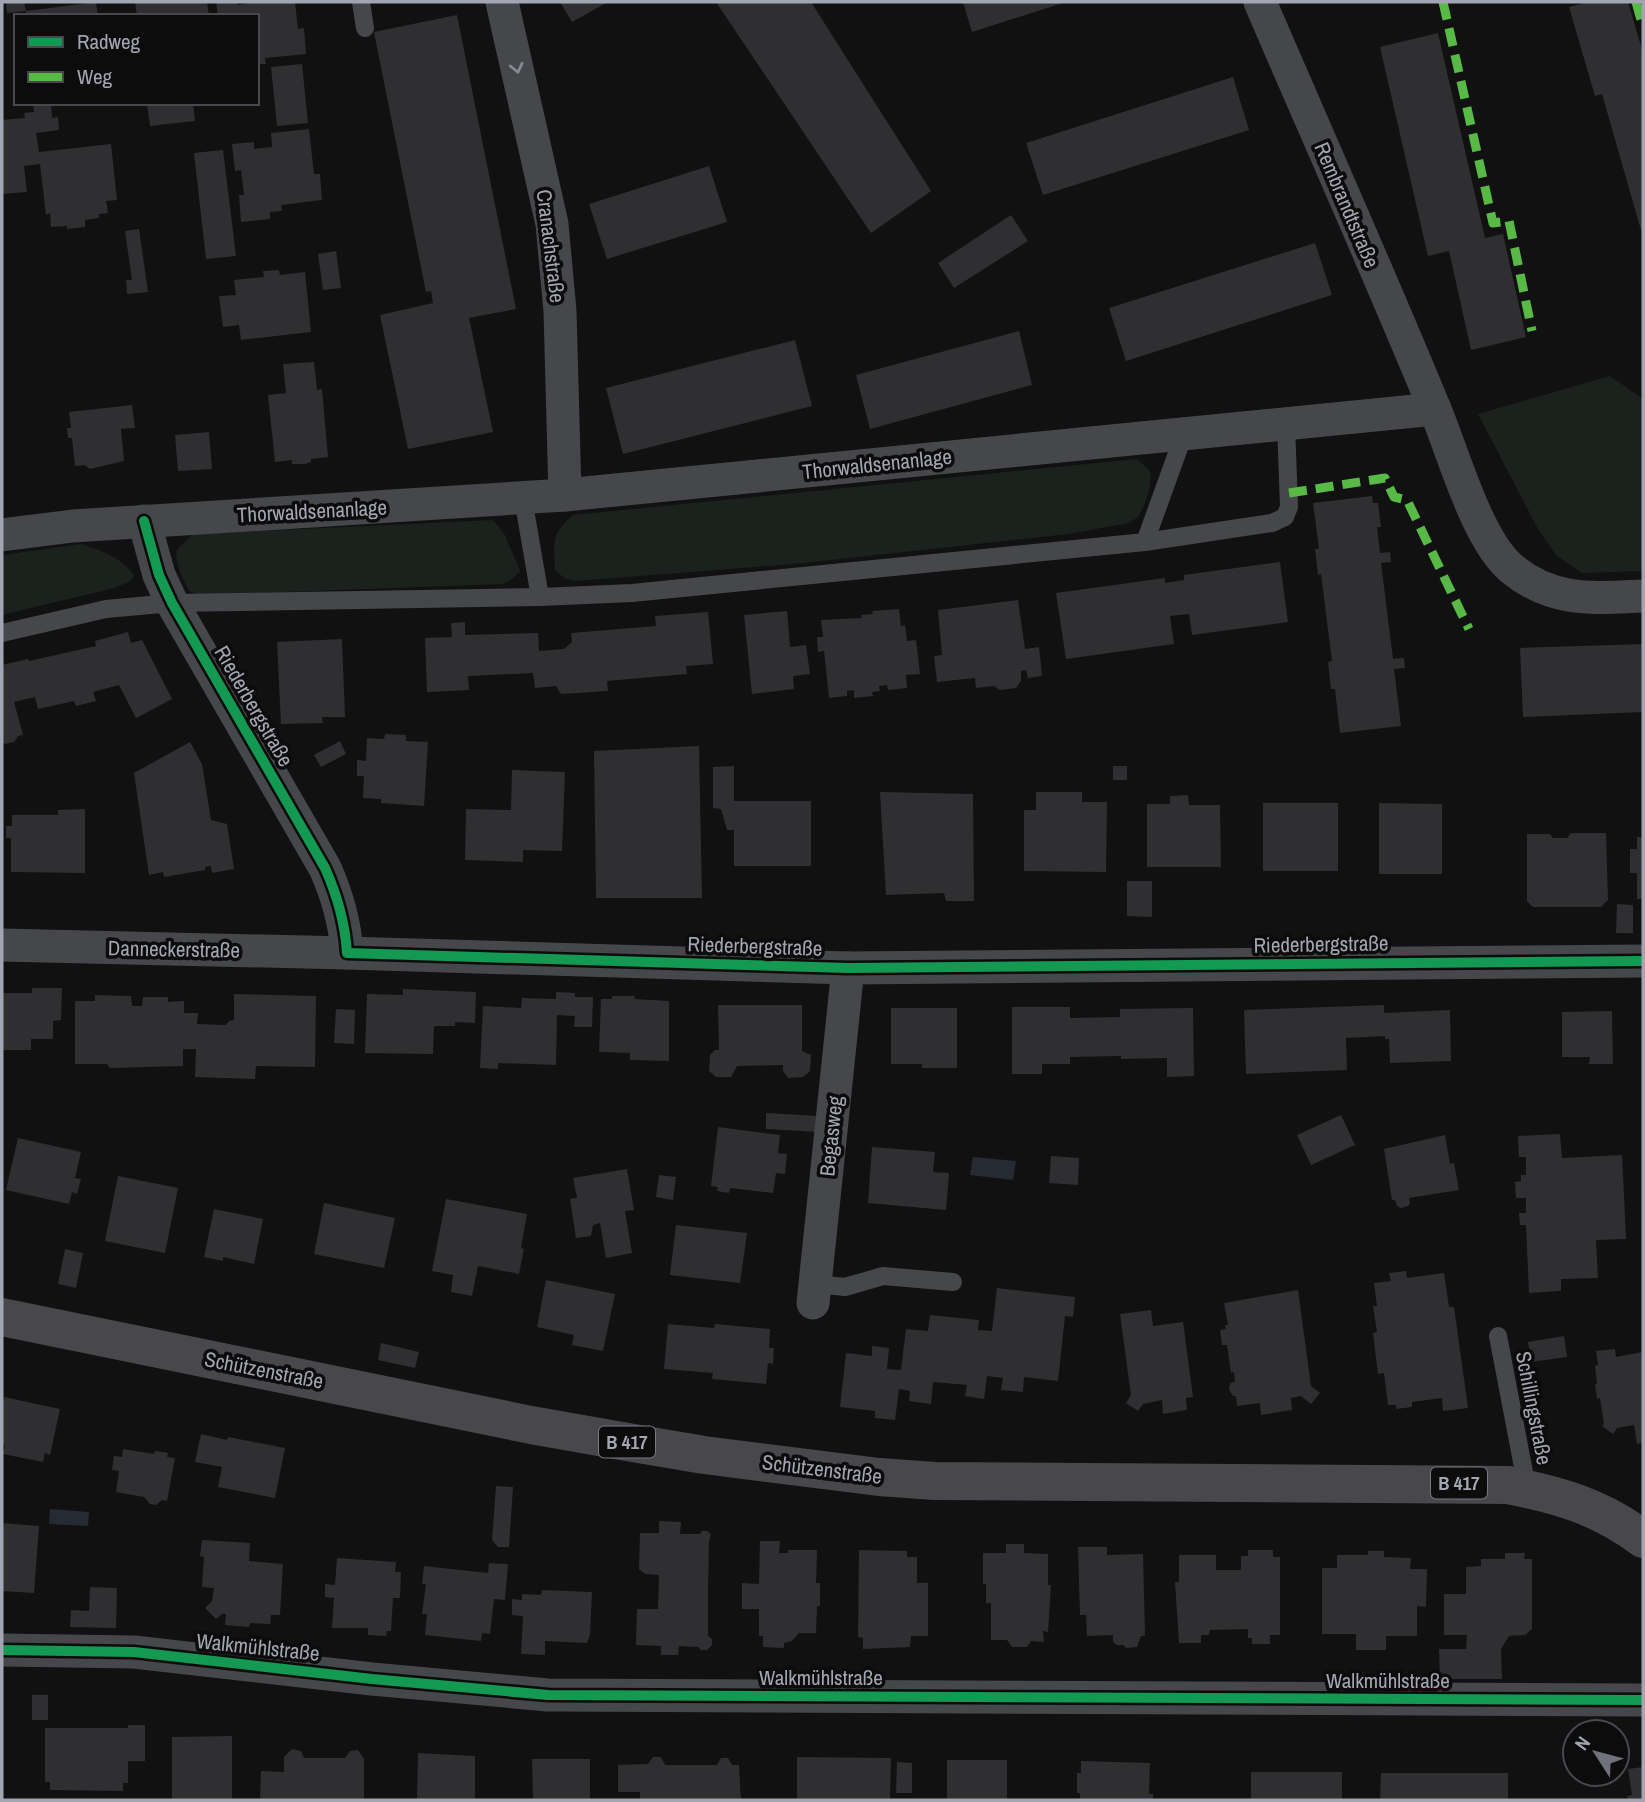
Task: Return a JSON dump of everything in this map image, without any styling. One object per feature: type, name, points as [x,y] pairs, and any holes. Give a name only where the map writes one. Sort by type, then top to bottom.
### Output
[{"type":"main road","name":"Schützenstraße","points":[[2,1317],[621,1441],[704,1455],[879,1477],[949,1482],[1485,1483],[1527,1488],[1582,1503],[1629,1528],[1643,1539]]},
{"type":"street","name":"Cranachstraße","points":[[502,2],[552,224],[557,266],[565,495]]},
{"type":"street","name":"Rembrandtstraße","points":[[1260,2],[1435,409]]},
{"type":"street","name":"Thorwaldsenanlage","points":[[2,535],[73,526],[565,495],[1435,409]]},
{"type":"street","points":[[1435,409],[1471,502],[1498,553],[1509,567],[1527,580],[1564,596],[1643,596]]},
{"type":"street","name":"Riederbergstraße","points":[[144,521],[159,575],[172,603],[325,868],[338,898],[345,925],[347,953],[848,968],[1643,961]]},
{"type":"street","name":"Danneckerstraße","points":[[2,945],[347,953]]},
{"type":"street","name":"Begasweg","points":[[814,1293],[848,968]]},
{"type":"street","name":"Walkmühlstraße","points":[[2,1650],[134,1652],[398,1682],[548,1695],[1643,1700]]},
{"type":"lane","points":[[361,2],[365,28]]},
{"type":"lane","points":[[2,633],[106,609],[172,603],[632,593],[1145,542],[1272,523],[1285,517],[1289,507],[1286,424]]},
{"type":"lane","points":[[1145,542],[1184,434]]},
{"type":"lane","points":[[523,498],[540,597]]},
{"type":"lane","points":[[814,1293],[883,1276],[953,1282]]},
{"type":"lane","name":"Schillingstraße","points":[[1498,1336],[1527,1488]]},
{"type":"shaded area","points":[[1610,376],[1643,399],[1643,571],[1582,573],[1557,556],[1538,529],[1478,414]]},
{"type":"shaded area","points":[[1137,459],[1151,472],[1149,491],[1138,517],[1129,523],[1068,534],[794,564],[576,581],[564,578],[555,570],[555,539],[561,527],[573,515]]},
{"type":"shaded area","points":[[493,520],[505,535],[520,571],[503,584],[199,595],[189,591],[176,559],[177,550],[193,534]]},
{"type":"shaded area","points":[[81,544],[117,559],[134,575],[131,581],[114,588],[2,615],[2,555]]},
{"type":"shaded area","points":[[973,1157],[1016,1161],[1013,1180],[970,1175]]},
{"type":"shaded area","points":[[50,1509],[89,1512],[88,1526],[49,1524]]},
{"type":"building","points":[[6,2],[24,2],[26,11],[7,13]]},
{"type":"building","points":[[96,2],[98,14],[26,14],[26,11]]},
{"type":"building","points":[[135,2],[207,2],[209,14],[137,14]]},
{"type":"building","points":[[216,2],[238,2],[238,5],[254,2],[295,2],[298,29],[304,28],[306,54],[265,58],[266,64],[259,64],[259,14],[218,14]]},
{"type":"building","points":[[560,2],[608,2],[572,22]]},
{"type":"building","points":[[716,2],[811,2],[931,191],[871,233]]},
{"type":"building","points":[[963,2],[1066,2],[972,32]]},
{"type":"building","points":[[1588,2],[1628,2],[1643,53],[1643,237],[1602,94],[1595,96],[1569,7]]},
{"type":"building","points":[[457,15],[516,309],[469,318],[493,432],[408,449],[380,315],[433,303],[431,291],[426,292],[374,32]]},
{"type":"building","points":[[1438,33],[1485,238],[1503,234],[1526,337],[1471,350],[1449,251],[1428,256],[1380,47]]},
{"type":"building","points":[[302,64],[308,123],[277,126],[271,67]]},
{"type":"building","points":[[1233,77],[1249,130],[1043,195],[1026,143]]},
{"type":"building","points":[[33,105],[51,105],[52,118],[58,117],[59,130],[36,133],[39,152],[111,144],[117,200],[106,201],[108,213],[99,214],[99,218],[85,220],[85,227],[51,227],[50,213],[46,215],[40,164],[24,166],[27,192],[2,194],[2,120],[25,118],[24,113],[34,112]]},
{"type":"building","points":[[147,105],[193,105],[195,121],[150,126]]},
{"type":"building","points":[[309,129],[314,174],[320,174],[322,200],[281,205],[282,211],[270,212],[270,219],[241,222],[239,195],[244,195],[241,170],[235,171],[232,144],[254,142],[254,149],[272,147],[271,133]]},
{"type":"building","points":[[223,150],[236,256],[206,259],[194,153]]},
{"type":"building","points":[[709,166],[727,222],[607,259],[589,204]]},
{"type":"building","points":[[1011,215],[1028,241],[954,288],[938,263]]},
{"type":"building","points":[[139,229],[148,292],[127,294],[126,280],[132,280],[125,231]]},
{"type":"building","points":[[1315,243],[1332,295],[1126,361],[1109,308]]},
{"type":"building","points":[[336,251],[341,288],[323,290],[318,254]]},
{"type":"building","points":[[279,270],[280,275],[305,272],[311,332],[241,340],[239,325],[223,327],[219,296],[236,295],[234,280],[264,277],[263,271]]},
{"type":"building","points":[[1019,331],[1032,385],[870,429],[856,375]]},
{"type":"building","points":[[795,340],[812,406],[623,454],[606,388]]},
{"type":"building","points":[[314,362],[317,390],[322,389],[328,457],[311,459],[311,462],[305,464],[292,464],[292,460],[275,462],[268,395],[286,393],[283,364]]},
{"type":"building","points":[[132,405],[135,428],[121,429],[124,461],[90,469],[85,465],[75,466],[72,438],[68,438],[67,428],[71,428],[69,412]]},
{"type":"building","points":[[209,432],[212,469],[178,471],[175,435]]},
{"type":"building","points":[[1372,496],[1373,503],[1378,503],[1380,553],[1390,552],[1391,562],[1381,563],[1393,659],[1404,658],[1405,668],[1394,669],[1401,726],[1340,733],[1335,689],[1331,689],[1328,662],[1332,661],[1321,574],[1318,575],[1315,549],[1319,549],[1313,503]]},
{"type":"building","points":[[1280,562],[1288,622],[1192,635],[1189,614],[1170,616],[1174,644],[1066,659],[1056,593],[1165,578],[1165,583],[1184,580],[1184,575]]},
{"type":"building","points":[[1018,600],[1025,649],[1039,647],[1042,676],[1028,678],[1026,670],[1021,671],[1021,681],[1016,688],[1000,690],[994,686],[976,688],[975,678],[937,682],[934,656],[942,655],[938,610]]},
{"type":"building","points":[[899,609],[901,626],[905,625],[907,641],[916,640],[920,674],[906,675],[907,688],[888,690],[887,685],[879,686],[880,691],[872,692],[873,696],[854,698],[854,690],[847,691],[847,696],[829,698],[824,651],[818,652],[817,637],[823,637],[821,620],[862,618],[861,615],[873,614],[872,611]]},
{"type":"building","points":[[787,611],[790,647],[806,645],[810,674],[793,676],[794,689],[752,694],[744,615]]},
{"type":"building","points":[[708,612],[713,664],[686,666],[687,674],[607,681],[608,691],[561,694],[556,686],[535,688],[533,673],[468,676],[469,690],[427,692],[425,638],[452,637],[451,623],[465,622],[465,635],[538,633],[539,651],[564,649],[572,642],[571,633],[656,626],[655,616]]},
{"type":"building","points":[[128,632],[131,643],[142,640],[172,699],[136,718],[119,685],[93,692],[96,701],[76,706],[74,701],[38,709],[35,697],[14,702],[23,735],[18,736],[14,742],[5,744],[2,741],[2,665],[96,646],[95,641]]},
{"type":"building","points":[[342,639],[345,717],[322,717],[323,723],[281,724],[277,642]]},
{"type":"building","points":[[1643,644],[1643,712],[1523,717],[1520,648]]},
{"type":"building","points":[[385,734],[406,735],[406,741],[428,742],[424,806],[381,803],[381,799],[363,798],[364,776],[357,776],[357,760],[366,761],[367,738],[384,739]]},
{"type":"building","points":[[340,741],[346,754],[321,767],[314,755]]},
{"type":"building","points":[[190,742],[202,764],[211,820],[227,824],[234,869],[212,873],[211,866],[205,867],[205,870],[164,877],[163,872],[149,875],[134,773]]},
{"type":"building","points":[[699,746],[702,898],[596,898],[594,751]]},
{"type":"building","points":[[734,766],[734,801],[811,801],[811,866],[734,866],[734,830],[727,830],[721,809],[713,808],[713,767]]},
{"type":"building","points":[[1113,766],[1127,766],[1127,780],[1113,780]]},
{"type":"building","points":[[512,770],[565,772],[562,851],[523,850],[523,862],[465,860],[466,809],[511,810]]},
{"type":"building","points":[[880,792],[973,794],[974,901],[946,901],[944,893],[886,895]]},
{"type":"building","points":[[1036,792],[1082,792],[1082,802],[1107,802],[1106,872],[1024,871],[1024,810],[1036,810]]},
{"type":"building","points":[[1188,795],[1189,805],[1220,805],[1221,867],[1147,867],[1147,804],[1170,804],[1170,796]]},
{"type":"building","points":[[1263,803],[1338,803],[1338,871],[1263,871]]},
{"type":"building","points":[[1379,803],[1442,804],[1442,874],[1379,874]]},
{"type":"building","points":[[85,809],[85,873],[11,872],[11,838],[6,838],[6,826],[12,826],[12,815],[58,815],[58,810]]},
{"type":"building","points":[[1571,833],[1606,833],[1608,900],[1601,907],[1533,907],[1527,901],[1527,834],[1550,834],[1553,838],[1567,838]]},
{"type":"building","points":[[1637,837],[1643,837],[1643,899],[1637,899],[1637,873],[1630,873],[1630,849],[1637,849]]},
{"type":"building","points":[[1127,881],[1152,881],[1152,917],[1127,916]]},
{"type":"building","points":[[1617,904],[1633,905],[1633,933],[1616,933]]},
{"type":"building","points":[[32,988],[62,988],[61,1020],[53,1021],[53,1039],[31,1039],[31,1050],[2,1050],[2,993],[32,993]]},
{"type":"building","points":[[403,989],[476,992],[475,1023],[455,1022],[455,1026],[434,1026],[433,1054],[365,1053],[367,994],[403,995]]},
{"type":"building","points":[[556,992],[575,993],[575,997],[593,997],[592,1027],[574,1027],[575,1016],[557,1015],[556,1065],[498,1063],[498,1069],[480,1068],[483,1006],[521,1008],[522,998],[556,999]]},
{"type":"building","points":[[234,994],[316,996],[315,1067],[256,1066],[255,1079],[195,1077],[196,1049],[183,1049],[183,1066],[110,1068],[107,1064],[75,1064],[75,1001],[95,1001],[95,995],[131,996],[132,1006],[142,1006],[143,997],[168,997],[168,1002],[184,1001],[184,1013],[198,1013],[197,1024],[226,1025],[234,1020]]},
{"type":"building","points":[[612,996],[669,1001],[669,1061],[630,1060],[630,1053],[599,1052],[601,999],[612,999]]},
{"type":"building","points":[[718,1005],[802,1005],[802,1051],[811,1055],[810,1071],[803,1077],[788,1078],[783,1071],[783,1065],[737,1066],[731,1077],[716,1077],[709,1071],[710,1055],[719,1050]]},
{"type":"building","points":[[1384,1005],[1384,1013],[1450,1010],[1451,1061],[1390,1063],[1389,1039],[1385,1039],[1385,1036],[1346,1038],[1347,1070],[1246,1074],[1244,1010]]},
{"type":"building","points":[[1012,1007],[1070,1007],[1070,1018],[1120,1017],[1120,1009],[1193,1008],[1194,1076],[1167,1077],[1167,1058],[1121,1059],[1121,1056],[1070,1057],[1070,1064],[1042,1064],[1042,1074],[1012,1074]]},
{"type":"building","points":[[891,1008],[957,1008],[957,1068],[922,1068],[922,1064],[891,1064]]},
{"type":"building","points":[[336,1009],[355,1010],[354,1044],[334,1043]]},
{"type":"building","points":[[1612,1011],[1613,1064],[1589,1064],[1590,1057],[1562,1057],[1562,1012]]},
{"type":"building","points":[[766,1113],[820,1116],[819,1132],[766,1129]]},
{"type":"building","points":[[1341,1115],[1355,1145],[1311,1165],[1297,1135]]},
{"type":"building","points":[[718,1127],[780,1135],[778,1153],[787,1154],[785,1174],[776,1173],[773,1193],[730,1188],[729,1193],[717,1191],[718,1187],[711,1186]]},
{"type":"building","points":[[1560,1134],[1562,1158],[1622,1155],[1626,1239],[1596,1240],[1598,1278],[1561,1279],[1561,1291],[1529,1293],[1526,1225],[1520,1225],[1519,1213],[1526,1213],[1526,1198],[1516,1198],[1515,1182],[1521,1181],[1521,1175],[1526,1175],[1526,1157],[1519,1157],[1518,1136]]},
{"type":"building","points":[[1445,1135],[1450,1164],[1454,1163],[1459,1190],[1409,1198],[1408,1206],[1397,1206],[1395,1200],[1392,1200],[1384,1149]]},
{"type":"building","points":[[18,1138],[81,1152],[75,1178],[81,1179],[77,1194],[72,1192],[69,1204],[6,1190]]},
{"type":"building","points":[[872,1147],[935,1152],[933,1172],[949,1173],[946,1210],[868,1203]]},
{"type":"building","points":[[1051,1156],[1079,1158],[1078,1185],[1049,1183]]},
{"type":"building","points":[[627,1169],[634,1210],[625,1211],[632,1253],[606,1258],[600,1223],[593,1225],[591,1236],[576,1238],[570,1199],[577,1198],[573,1178]]},
{"type":"building","points":[[659,1175],[676,1177],[673,1200],[656,1197]]},
{"type":"building","points":[[118,1176],[178,1188],[165,1253],[105,1241]]},
{"type":"building","points":[[446,1199],[527,1214],[519,1274],[478,1266],[472,1296],[451,1292],[453,1275],[432,1271]]},
{"type":"building","points":[[324,1203],[395,1218],[384,1268],[314,1254]]},
{"type":"building","points":[[214,1209],[263,1219],[254,1264],[223,1257],[223,1261],[204,1257]]},
{"type":"building","points":[[676,1225],[747,1233],[740,1283],[670,1275]]},
{"type":"building","points":[[65,1249],[83,1253],[76,1288],[58,1284]]},
{"type":"building","points":[[1406,1271],[1407,1278],[1444,1273],[1449,1307],[1454,1307],[1468,1408],[1443,1411],[1442,1398],[1412,1402],[1412,1407],[1396,1409],[1396,1405],[1388,1405],[1384,1373],[1378,1374],[1373,1333],[1377,1332],[1373,1306],[1377,1306],[1374,1283],[1391,1281],[1389,1273]]},
{"type":"building","points":[[546,1280],[615,1294],[603,1351],[572,1345],[574,1335],[537,1327]]},
{"type":"building","points":[[997,1288],[1075,1297],[1073,1317],[1065,1316],[1058,1381],[1024,1377],[1023,1392],[1001,1390],[1003,1378],[987,1376],[984,1399],[965,1396],[967,1385],[933,1382],[931,1404],[909,1401],[910,1391],[899,1389],[895,1420],[875,1418],[875,1411],[840,1407],[846,1353],[872,1356],[872,1346],[889,1348],[887,1369],[901,1370],[906,1329],[928,1331],[930,1315],[979,1320],[978,1330],[992,1331]]},
{"type":"building","points":[[1298,1290],[1311,1386],[1320,1393],[1311,1404],[1301,1396],[1291,1398],[1292,1410],[1261,1415],[1260,1403],[1237,1406],[1236,1396],[1229,1390],[1230,1383],[1235,1382],[1234,1372],[1231,1373],[1227,1345],[1222,1345],[1220,1330],[1226,1329],[1225,1325],[1228,1325],[1224,1303]]},
{"type":"building","points":[[1151,1310],[1153,1326],[1183,1322],[1193,1397],[1186,1398],[1187,1410],[1163,1414],[1162,1400],[1143,1404],[1138,1411],[1126,1403],[1131,1395],[1120,1314]]},
{"type":"building","points":[[668,1324],[714,1328],[715,1324],[770,1329],[769,1348],[774,1348],[773,1364],[768,1363],[766,1384],[712,1379],[713,1373],[664,1369]]},
{"type":"building","points":[[1564,1336],[1567,1357],[1531,1362],[1528,1342]]},
{"type":"building","points":[[381,1343],[419,1352],[415,1368],[378,1360]]},
{"type":"building","points":[[1615,1349],[1616,1357],[1643,1352],[1643,1443],[1637,1444],[1634,1425],[1617,1428],[1613,1434],[1602,1426],[1604,1424],[1600,1398],[1597,1399],[1595,1384],[1595,1366],[1598,1365],[1596,1351]]},
{"type":"building","points":[[4,1397],[60,1409],[50,1455],[45,1453],[43,1462],[3,1454]]},
{"type":"building","points":[[201,1434],[285,1448],[275,1498],[218,1487],[222,1467],[195,1462]]},
{"type":"building","points":[[123,1449],[154,1454],[155,1451],[168,1453],[167,1457],[175,1458],[167,1501],[150,1504],[144,1497],[116,1492],[119,1471],[112,1470],[114,1456],[122,1457]]},
{"type":"building","points":[[496,1486],[513,1487],[509,1547],[498,1547],[492,1540]]},
{"type":"building","points":[[659,1521],[681,1522],[680,1534],[700,1534],[707,1531],[711,1534],[708,1636],[712,1639],[712,1645],[707,1650],[679,1646],[678,1655],[661,1655],[661,1646],[636,1645],[637,1609],[658,1609],[659,1575],[645,1574],[639,1569],[640,1533],[659,1533]]},
{"type":"building","points":[[2,1523],[39,1526],[34,1593],[2,1591]]},
{"type":"building","points":[[202,1540],[250,1543],[249,1561],[283,1564],[280,1615],[271,1615],[270,1624],[250,1623],[249,1627],[225,1625],[226,1614],[216,1619],[205,1608],[212,1601],[214,1588],[202,1587]]},
{"type":"building","points":[[760,1541],[780,1541],[779,1553],[788,1553],[788,1550],[817,1550],[816,1583],[820,1583],[820,1606],[817,1606],[816,1633],[799,1633],[792,1641],[784,1643],[784,1648],[763,1647],[763,1636],[759,1636],[759,1609],[742,1609],[742,1583],[759,1584]]},
{"type":"building","points":[[1006,1544],[1024,1544],[1024,1553],[1048,1554],[1048,1585],[1051,1585],[1048,1632],[1043,1631],[1044,1642],[1031,1641],[1027,1647],[1012,1647],[1007,1640],[991,1640],[991,1603],[986,1603],[983,1553],[1006,1553]]},
{"type":"building","points":[[1078,1547],[1107,1547],[1107,1555],[1143,1554],[1145,1636],[1141,1636],[1137,1647],[1117,1645],[1113,1642],[1113,1635],[1087,1636],[1086,1615],[1080,1615]]},
{"type":"building","points":[[859,1550],[907,1551],[907,1557],[917,1557],[917,1583],[928,1583],[928,1636],[911,1636],[910,1647],[863,1649],[863,1638],[858,1637]]},
{"type":"building","points":[[1248,1550],[1273,1550],[1273,1557],[1280,1557],[1280,1635],[1270,1635],[1270,1644],[1252,1644],[1252,1638],[1248,1638],[1248,1629],[1210,1630],[1209,1635],[1201,1635],[1201,1643],[1179,1643],[1175,1582],[1179,1582],[1179,1555],[1216,1555],[1216,1570],[1241,1570],[1241,1556],[1248,1556]]},
{"type":"building","points":[[1368,1551],[1384,1551],[1384,1557],[1411,1558],[1410,1569],[1427,1569],[1426,1607],[1417,1606],[1417,1636],[1386,1636],[1386,1650],[1356,1650],[1356,1634],[1322,1634],[1322,1568],[1337,1568],[1337,1555],[1368,1555]]},
{"type":"building","points":[[1505,1553],[1525,1553],[1524,1559],[1532,1559],[1532,1629],[1525,1635],[1509,1636],[1501,1649],[1502,1679],[1440,1679],[1439,1649],[1466,1649],[1467,1635],[1444,1635],[1444,1594],[1466,1594],[1466,1567],[1481,1566],[1481,1559],[1505,1559]]},
{"type":"building","points":[[337,1558],[396,1562],[395,1572],[401,1572],[400,1598],[393,1598],[391,1631],[387,1631],[386,1636],[368,1635],[368,1628],[332,1628],[334,1598],[325,1597],[325,1584],[335,1585]]},
{"type":"building","points":[[489,1563],[508,1564],[505,1600],[494,1599],[490,1634],[482,1633],[481,1641],[425,1635],[427,1614],[422,1614],[426,1584],[422,1584],[424,1566],[488,1573]]},
{"type":"building","points":[[90,1587],[117,1588],[116,1628],[70,1627],[71,1610],[89,1611]]},
{"type":"building","points":[[542,1590],[592,1592],[590,1635],[587,1643],[545,1641],[545,1655],[521,1654],[523,1616],[512,1615],[512,1599],[522,1600],[522,1594],[541,1595]]},
{"type":"building","points":[[32,1695],[48,1695],[48,1720],[32,1720]]},
{"type":"building","points":[[128,1725],[145,1725],[145,1761],[128,1761],[128,1783],[123,1783],[123,1791],[50,1790],[50,1782],[45,1782],[45,1728],[128,1728]]},
{"type":"building","points":[[232,1736],[232,1800],[172,1800],[172,1737]]},
{"type":"building","points":[[292,1749],[301,1751],[304,1758],[345,1758],[350,1751],[358,1750],[364,1759],[364,1800],[260,1800],[261,1771],[284,1772],[284,1757]]},
{"type":"building","points":[[418,1753],[475,1756],[475,1800],[417,1800]]},
{"type":"building","points":[[653,1757],[661,1757],[665,1765],[717,1765],[721,1758],[728,1758],[732,1765],[739,1765],[741,1800],[640,1800],[640,1792],[618,1792],[618,1765],[648,1764]]},
{"type":"building","points":[[797,1757],[891,1758],[890,1800],[797,1800]]},
{"type":"building","points":[[532,1759],[590,1759],[590,1800],[533,1800]]},
{"type":"building","points":[[947,1760],[1007,1760],[1007,1800],[947,1800]]},
{"type":"building","points":[[1081,1761],[1150,1763],[1149,1794],[1153,1794],[1153,1800],[1080,1800],[1080,1793],[1077,1793],[1077,1773],[1081,1773]]},
{"type":"building","points":[[897,1762],[912,1763],[912,1793],[896,1793]]},
{"type":"building","points":[[1643,1767],[1643,1800],[1628,1800],[1627,1796],[1632,1795],[1631,1769]]},
{"type":"building","points":[[1251,1772],[1342,1772],[1342,1800],[1251,1800]]},
{"type":"building","points":[[1381,1773],[1508,1773],[1508,1800],[1380,1800]]},
{"type":"marked path","points":[[1443,2],[1493,223],[1509,221],[1532,331]]},
{"type":"marked path","points":[[1636,2],[1643,27]]},
{"type":"marked path","points":[[1289,493],[1385,478],[1394,497],[1407,500],[1469,629]]},
{"type":"cycle path","points":[[144,521],[159,575],[172,603],[325,868],[340,910],[347,953],[848,968],[1643,961]]},
{"type":"cycle path","points":[[2,1650],[134,1652],[372,1679],[548,1695],[1643,1700]]}]
